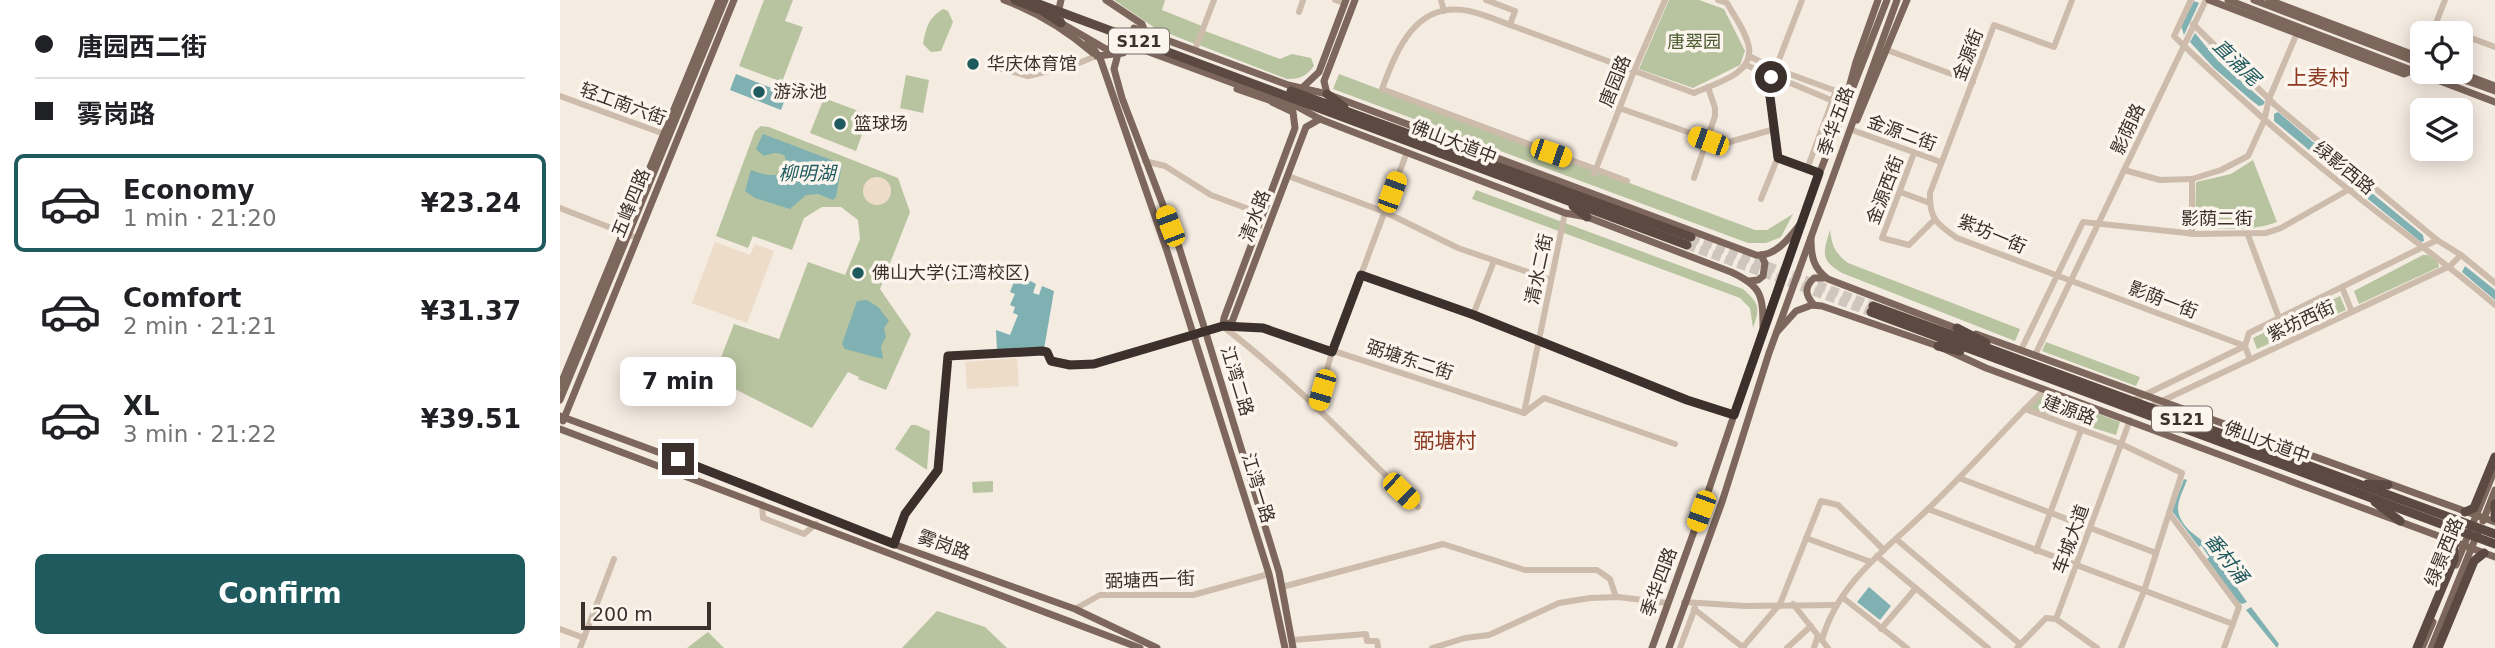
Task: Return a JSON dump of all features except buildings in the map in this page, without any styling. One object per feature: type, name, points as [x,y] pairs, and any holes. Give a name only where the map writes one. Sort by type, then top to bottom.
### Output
[{"type":"highway","points":[[1015,0],[1044,4],[1061,23]]},
{"type":"highway","name":"S121","points":[[1028,0],[1252,81]]},
{"type":"highway","name":"S121","points":[[1044,4],[1252,81]]},
{"type":"highway","name":"佛山大道中","points":[[1252,81],[1568,196]]},
{"type":"highway","name":"佛山大道中","points":[[1252,81],[1351,112],[1689,241]]},
{"type":"highway","points":[[1327,94],[1351,112]]},
{"type":"highway","points":[[1298,107],[1326,110]]},
{"type":"highway","points":[[1568,196],[1592,192]]},
{"type":"highway","points":[[1568,196],[1587,217]]},
{"type":"highway","name":"佛山大道中","points":[[1872,309],[2495,544]]},
{"type":"highway","points":[[1957,328],[2003,358]]},
{"type":"highway","points":[[1938,346],[2003,358]]},
{"type":"highway","name":"佛山大道中","points":[[2003,358],[2149,407],[2495,534]]},
{"type":"highway","points":[[2465,512],[2474,508],[2495,457]]},
{"type":"highway","points":[[2358,483],[2388,485]]},
{"type":"highway","points":[[2368,496],[2400,521]]},
{"type":"highway","points":[[2495,504],[2495,520]]},
{"type":"highway","points":[[2419,648],[2454,559],[2454,544],[2448,539]]},
{"type":"highway","points":[[2438,648],[2474,561],[2484,553]]},
{"type":"main road","points":[[671,137],[719,0]]},
{"type":"main road","name":"五峰四路","points":[[560,428],[561,417],[585,361],[631,235],[720,19],[725,0]]},
{"type":"main road","points":[[719,31],[732,0]]},
{"type":"main road","name":"五峰四路","points":[[560,400],[606,283],[631,235],[651,174],[671,137],[719,31],[720,19],[732,0]]},
{"type":"main road","points":[[1004,0],[1044,4]]},
{"type":"main road","points":[[1061,0],[1061,23],[1106,50],[1131,50],[1252,81],[1267,77]]},
{"type":"main road","points":[[1103,0],[1138,26],[1252,81],[1320,119],[1565,213],[1587,217],[1749,281],[1763,276],[1765,263],[1762,255]]},
{"type":"main road","points":[[1302,88],[1322,75],[1348,23],[1356,0]]},
{"type":"main road","points":[[1845,106],[1858,54],[1878,0]]},
{"type":"main road","name":"季华五路","points":[[1763,328],[1886,0]]},
{"type":"main road","name":"季华五路","points":[[1777,332],[1897,0]]},
{"type":"main road","points":[[1844,146],[1888,50],[1907,0]]},
{"type":"main road","points":[[2207,0],[2360,37],[2410,59]]},
{"type":"main road","points":[[2228,0],[2301,23]]},
{"type":"main road","points":[[2254,0],[2392,65],[2410,64]]},
{"type":"main road","points":[[2269,0],[2301,23]]},
{"type":"main road","points":[[1327,94],[1322,75],[1341,1]]},
{"type":"main road","points":[[1044,4],[1049,21],[1096,55],[1134,157]]},
{"type":"main road","points":[[1044,4],[1049,21]]},
{"type":"main road","points":[[1138,26],[1131,50],[1117,69],[1145,161]]},
{"type":"main road","points":[[1149,32],[1196,47],[1267,77],[1327,94],[1762,255],[1777,250],[1801,223]]},
{"type":"main road","points":[[1116,91],[1114,69],[1149,32]]},
{"type":"main road","points":[[1088,41],[1100,58],[1116,91]]},
{"type":"main road","points":[[1096,55],[1131,50],[1293,112],[1295,128],[1223,318],[1223,326]]},
{"type":"main road","points":[[2473,78],[2495,86]]},
{"type":"main road","points":[[2473,83],[2495,91]]},
{"type":"main road","points":[[2460,84],[2495,102]]},
{"type":"main road","name":"江湾一路","points":[[1116,91],[1134,157],[1269,574]]},
{"type":"main road","name":"江湾二路","points":[[1116,91],[1179,247],[1282,587],[1293,644]]},
{"type":"main road","points":[[1272,102],[1288,103]]},
{"type":"main road","name":"清水路","points":[[1223,326],[1232,322],[1306,127],[1320,119]]},
{"type":"main road","points":[[1278,173],[1288,176]]},
{"type":"main road","points":[[1262,214],[1272,218]]},
{"type":"main road","points":[[1811,238],[1811,258],[1820,273],[1828,279]]},
{"type":"main road","points":[[1244,262],[1254,266]]},
{"type":"main road","points":[[1814,305],[1807,295],[1807,285],[1814,278],[1828,279]]},
{"type":"main road","name":"佛山大道中","points":[[1828,279],[2388,485],[2495,520]]},
{"type":"main road","points":[[1749,281],[1762,298],[1763,328]]},
{"type":"main road","points":[[560,386],[606,283]]},
{"type":"main road","points":[[1777,332],[1796,311],[1814,305],[1835,310],[1938,346],[1986,368],[2495,557]]},
{"type":"main road","name":"弼塘东二街","points":[[1193,334],[1223,326]]},
{"type":"main road","name":"季华四路","points":[[1651,648],[1763,328]]},
{"type":"main road","name":"季华四路","points":[[1668,648],[1722,502],[1777,332]]},
{"type":"main road","name":"雾岗路","points":[[561,417],[741,482],[894,544],[1075,609],[1157,648]]},
{"type":"main road","name":"雾岗路","points":[[560,428],[1140,648]]},
{"type":"main road","name":"绿景西路","points":[[2419,648],[2495,469]]},
{"type":"main road","name":"绿景西路","points":[[2431,648],[2495,491]]},
{"type":"main road","points":[[1269,574],[1285,648]]},
{"type":"street","points":[[1196,47],[1214,0]]},
{"type":"street","points":[[1293,0],[1303,2],[1299,12]]},
{"type":"street","points":[[1441,0],[1444,11]]},
{"type":"street","points":[[1486,0],[1516,11],[1510,25]]},
{"type":"street","name":"唐园路","points":[[1595,171],[1665,0]]},
{"type":"street","points":[[1628,181],[1595,171],[1382,89],[1406,36],[1418,22],[1444,11],[1468,11],[1694,93],[1740,72],[1749,56],[1749,46],[1728,2],[1718,0]]},
{"type":"street","points":[[1761,199],[1778,158],[1769,89],[1802,0]]},
{"type":"street","name":"金源街","points":[[1941,162],[1994,25],[2054,47],[2072,0]]},
{"type":"street","name":"影荫路","points":[[2183,45],[2174,36],[2191,0]]},
{"type":"street","name":"影荫路","points":[[2035,355],[2193,24],[2207,0]]},
{"type":"street","points":[[2437,21],[2445,0]]},
{"type":"street","points":[[2124,170],[2161,180],[2192,179],[2221,170],[2248,156],[2301,23]]},
{"type":"street","name":"绿影西路","points":[[2193,24],[2269,99],[2437,240],[2461,254],[2495,283]]},
{"type":"street","points":[[2473,39],[2495,47]]},
{"type":"street","name":"绿影西路","points":[[2183,45],[2264,121],[2348,190],[2450,266],[2495,305]]},
{"type":"street","points":[[1888,50],[1973,82]]},
{"type":"street","points":[[999,68],[1028,76],[1074,65],[1096,55]]},
{"type":"street","points":[[1749,56],[1774,72],[1845,106]]},
{"type":"street","points":[[1746,65],[1847,95]]},
{"type":"street","points":[[1694,178],[1708,141],[1715,108],[1709,87]]},
{"type":"street","points":[[1807,169],[1836,91]]},
{"type":"street","name":"轻工南六街","points":[[560,96],[671,137]]},
{"type":"street","points":[[1619,108],[1722,144],[1775,129]]},
{"type":"street","name":"金源二街","points":[[1852,130],[1941,162]]},
{"type":"street","points":[[1316,408],[1332,352],[1407,152]]},
{"type":"street","name":"金源西街","points":[[1914,153],[1882,238],[1909,245],[1935,219]]},
{"type":"street","points":[[1778,158],[1819,173]]},
{"type":"street","points":[[1145,161],[1166,166],[1211,195],[1262,214]]},
{"type":"street","points":[[1900,192],[1930,203],[1930,193],[1941,162]]},
{"type":"street","points":[[1288,176],[1385,212],[1458,248],[1551,280]]},
{"type":"street","name":"影荫二街","points":[[2098,224],[2192,234],[2248,235],[2281,229],[2348,190],[2363,178]]},
{"type":"street","points":[[2192,179],[2192,234]]},
{"type":"street","name":"紫坊一街","points":[[1930,203],[1930,209],[1939,225],[1957,238],[2072,280]]},
{"type":"street","points":[[560,208],[631,235]]},
{"type":"street","name":"清水二街","points":[[1524,413],[1565,213]]},
{"type":"street","points":[[2021,350],[2083,222],[2098,224]]},
{"type":"street","points":[[2248,235],[2279,318]]},
{"type":"street","name":"紫坊西街","points":[[2132,401],[2245,346],[2249,333],[2437,240]]},
{"type":"street","name":"紫坊西街","points":[[2149,407],[2450,266],[2461,254]]},
{"type":"street","points":[[1474,315],[1494,261]]},
{"type":"street","points":[[1361,275],[1474,315],[1687,400],[1734,415]]},
{"type":"street","name":"影荫一街","points":[[2072,280],[2245,346]]},
{"type":"street","points":[[2342,287],[2352,312]]},
{"type":"street","points":[[1223,326],[1316,408],[1418,507]]},
{"type":"street","name":"弼塘东二街","points":[[1223,326],[1263,328],[1524,413]]},
{"type":"street","points":[[894,544],[905,514],[938,470],[948,356],[1042,351],[1047,352],[1051,361],[1070,365],[1094,364],[1193,334]]},
{"type":"street","points":[[2245,346],[2250,360]]},
{"type":"street","points":[[2025,409],[2045,389]]},
{"type":"street","points":[[1524,413],[1544,398],[1675,444]]},
{"type":"street","name":"建源路","points":[[1835,605],[1871,562],[1928,509],[2025,409],[2121,444],[2182,473],[2144,591],[2121,648]]},
{"type":"street","name":"车城大道","points":[[2056,619],[2130,420]]},
{"type":"street","points":[[2036,551],[2081,430]]},
{"type":"street","points":[[1959,478],[2156,552]]},
{"type":"street","points":[[1685,602],[1695,606],[1743,648],[1780,604],[1821,501],[1838,505],[1884,550]]},
{"type":"street","points":[[762,504],[763,519],[804,534],[816,524]]},
{"type":"street","points":[[1928,509],[2233,624]]},
{"type":"street","points":[[2169,513],[2239,607],[2224,648]]},
{"type":"street","points":[[1806,538],[1871,562]]},
{"type":"street","points":[[1896,539],[2019,646],[2046,618],[2056,619],[2097,648]]},
{"type":"street","points":[[1282,587],[1443,544],[1525,570],[1597,570],[1610,579],[1616,597]]},
{"type":"street","points":[[1877,556],[1988,648]]},
{"type":"street","points":[[580,648],[614,559]]},
{"type":"street","name":"弼塘西一街","points":[[1075,609],[1100,596],[1193,595],[1269,574]]},
{"type":"street","points":[[1881,629],[1916,588]]},
{"type":"street","points":[[1432,648],[1465,638],[1489,635],[1559,603],[1616,597],[1668,603]]},
{"type":"street","points":[[1842,597],[1907,648]]},
{"type":"street","points":[[1793,604],[1828,648]]},
{"type":"street","points":[[1695,606],[1835,605],[1814,648]]},
{"type":"street","points":[[1672,640],[1683,646],[1695,606]]},
{"type":"street","points":[[1787,648],[1811,626]]},
{"type":"street","points":[[560,629],[584,638]]},
{"type":"street","points":[[1293,644],[1366,635],[1367,641],[1377,641],[1378,648]]},
{"type":"green space","points":[[764,0],[793,0],[785,21],[803,27],[782,82],[739,66]]},
{"type":"green space","points":[[1114,0],[1165,0],[1162,10],[1202,26],[1195,44],[1155,28]]},
{"type":"green space","name":"唐翠园","points":[[1669,0],[1699,0],[1724,9],[1745,51],[1740,65],[1693,88],[1639,69]]},
{"type":"green space","points":[[943,9],[948,11],[953,22],[941,51],[931,52],[923,44],[925,33],[931,20]]},
{"type":"green space","points":[[1205,31],[1280,59],[1292,54],[1311,58],[1314,66],[1303,76],[1287,79],[1199,45]]},
{"type":"green space","points":[[1339,74],[1755,230],[1767,230],[1793,214],[1781,237],[1766,243],[1748,243],[1333,89]]},
{"type":"green space","name":"篮球场","points":[[906,75],[929,80],[923,113],[900,108]]},
{"type":"green space","name":"篮球场","points":[[824,98],[869,115],[856,151],[810,133]]},
{"type":"green space","points":[[761,126],[898,178],[910,212],[880,289],[911,334],[886,390],[848,372],[812,428],[713,378],[734,324],[779,339],[808,262],[845,275],[860,239],[858,220],[841,207],[822,207],[804,218],[792,250],[753,236],[748,248],[716,236],[755,131]]},
{"type":"green space","points":[[2253,160],[2277,222],[2247,228],[2195,227],[2196,182],[2231,174]]},
{"type":"green space","points":[[1476,190],[1743,289],[1757,307],[1753,328],[1750,308],[1740,298],[1472,199]]},
{"type":"green space","points":[[1830,230],[1835,249],[1848,263],[2020,329],[2015,341],[1842,273],[1830,264],[1825,255]]},
{"type":"green space","points":[[2423,255],[2428,255],[2438,262],[2439,267],[2359,304],[2354,291]]},
{"type":"green space","points":[[2340,296],[2346,310],[2257,349],[2253,338]]},
{"type":"green space","points":[[2046,342],[2140,377],[2136,386],[2042,351]]},
{"type":"green space","points":[[2043,393],[2120,422],[2116,435],[2029,408]]},
{"type":"green space","points":[[911,425],[930,431],[927,470],[895,449]]},
{"type":"green space","points":[[993,481],[993,492],[973,493],[972,482]]},
{"type":"green space","points":[[937,611],[985,627],[1007,648],[902,648]]},
{"type":"green space","points":[[708,632],[724,648],[687,648]]},
{"type":"shaded area","points":[[877,177],[887,181],[891,191],[887,201],[877,205],[867,201],[863,191],[867,181]]},
{"type":"shaded area","points":[[715,242],[750,255],[755,244],[774,251],[747,323],[692,303]]},
{"type":"shaded area","points":[[1017,358],[1019,386],[967,389],[965,362]]},
{"type":"water","points":[[2194,1],[2199,3],[2184,35],[2181,26]]},
{"type":"water","points":[[2195,33],[2218,61],[2265,102],[2263,105],[2259,106],[2251,100],[2214,68],[2190,42]]},
{"type":"water","name":"游泳池","points":[[736,74],[787,94],[781,110],[730,90]]},
{"type":"water","points":[[2278,112],[2349,173],[2348,177],[2343,178],[2274,121],[2274,114]]},
{"type":"water","name":"柳明湖","points":[[763,134],[842,164],[836,197],[833,200],[818,194],[806,195],[790,209],[755,198],[745,191],[751,170],[775,175],[780,174],[785,165],[785,156],[782,154],[764,156],[756,149]]},
{"type":"water","points":[[2363,189],[2367,189],[2423,235],[2424,241],[2421,242],[2363,195]]},
{"type":"water","points":[[2465,266],[2495,290],[2495,300],[2462,272]]},
{"type":"water","points":[[1017,274],[1036,284],[1033,293],[1039,295],[1042,286],[1054,291],[1044,349],[997,351],[996,330],[1010,335],[1018,315],[1013,313],[1015,307],[1010,305],[1015,294],[1010,292]]},
{"type":"water","points":[[867,300],[878,307],[889,321],[884,328],[886,337],[881,346],[883,359],[845,349],[842,344],[857,301]]},
{"type":"water","points":[[2184,479],[2187,480],[2178,504],[2179,516],[2187,528],[2204,543],[2199,547],[2172,511]]},
{"type":"water","points":[[2213,554],[2247,602],[2238,602],[2207,559]]},
{"type":"water","points":[[1869,587],[1891,606],[1880,620],[1857,602]]},
{"type":"water","points":[[2251,607],[2279,644],[2277,648],[2246,610]]},
{"type":"waterway","name":"番村涌","points":[[2202,545],[2211,558]]},
{"type":"tunnel","points":[[1691,237],[1873,306]]},
{"type":"tunnel","points":[[1687,245],[1871,312]]},
{"type":"place","name":"华庆体育馆","points":[[973,64]]},
{"type":"place","name":"游泳池","points":[[759,92]]},
{"type":"place","name":"篮球场","points":[[840,124]]},
{"type":"place","name":"佛山大学(江湾校区)","points":[[858,273]]},
{"type":"district","name":"上麦村","points":[[2318,78]]},
{"type":"district","name":"弼塘村","points":[[1445,441]]},
{"type":"route","points":[[678,459],[894,544],[905,514],[938,470],[948,356],[1042,351],[1047,352],[1051,361],[1070,365],[1094,364],[1223,326],[1263,328],[1332,352],[1361,275],[1474,315],[1687,400],[1734,415],[1819,173],[1778,158],[1769,89],[1771,77]]},
{"type":"water label","name":"直涌尾","points":[[2237,62]]}]
